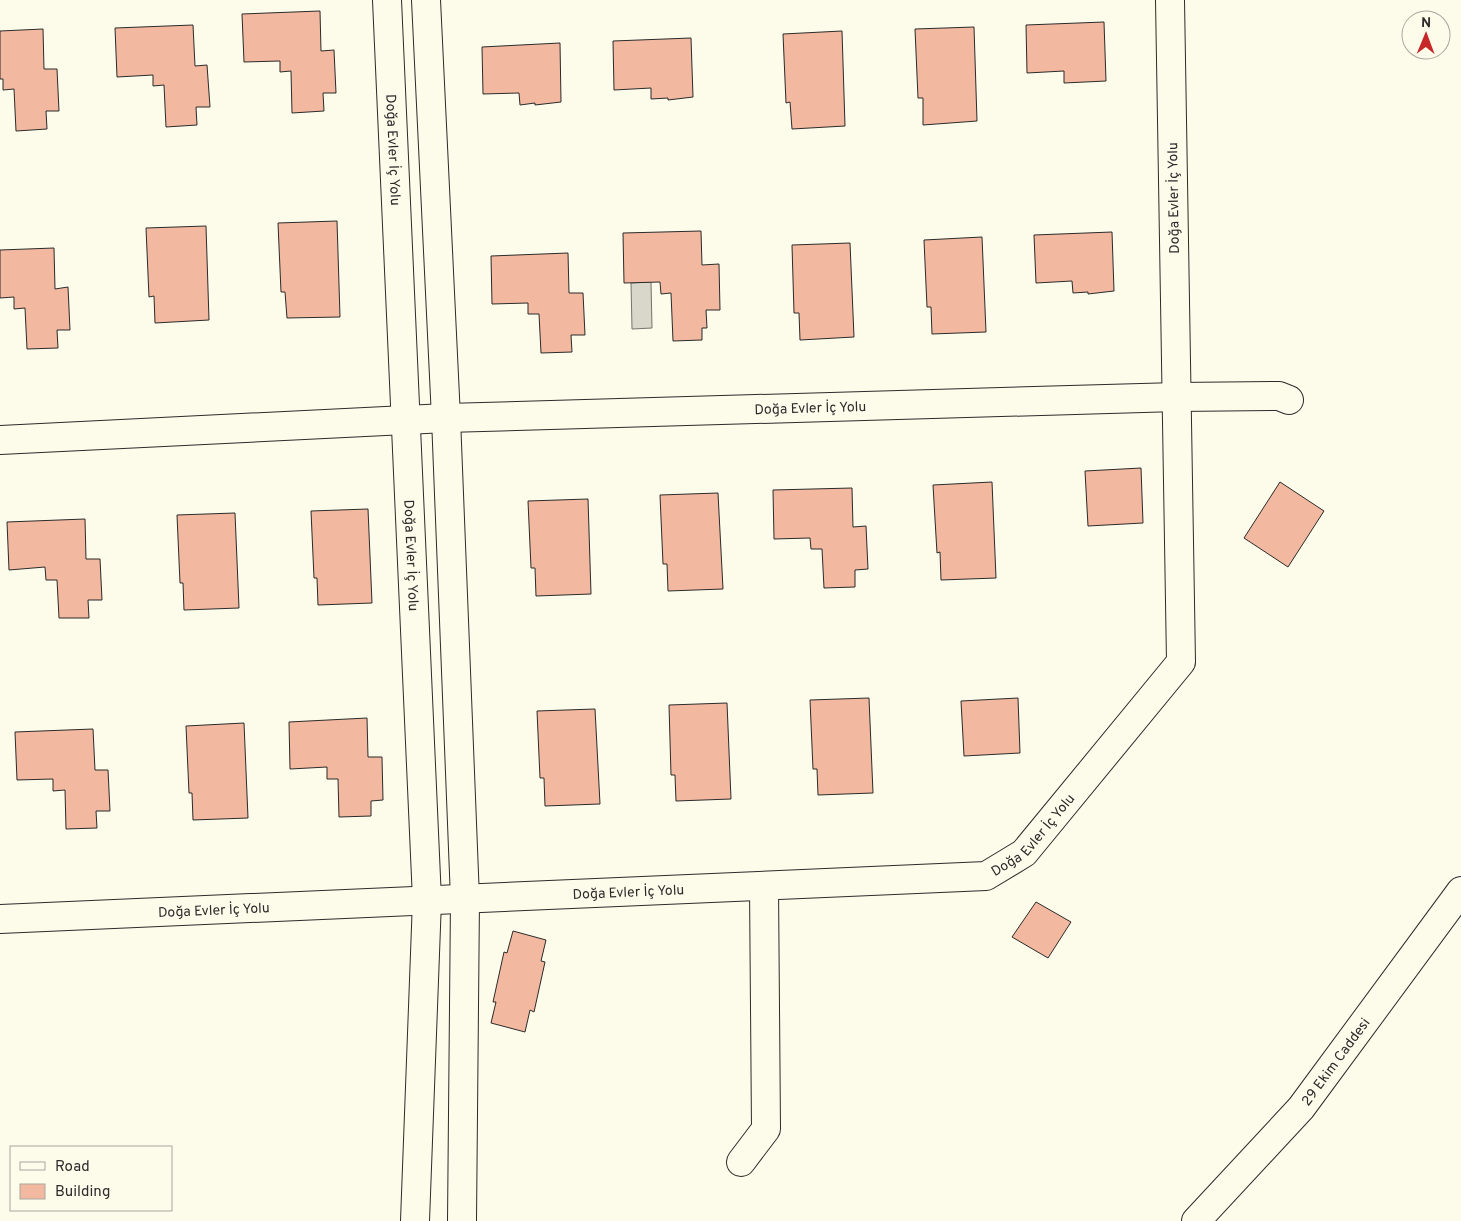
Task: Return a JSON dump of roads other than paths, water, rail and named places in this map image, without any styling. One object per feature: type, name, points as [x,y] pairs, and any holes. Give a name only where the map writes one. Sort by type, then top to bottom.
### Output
[{"type":"street","name":"Doğa Evler İç Yolu","points":[[387,0],[427,900],[415,1221]]},
{"type":"street","points":[[426,0],[446,418],[465,899],[462,1221]]},
{"type":"street","name":"Doğa Evler İç Yolu","points":[[0,919],[986,876],[1024,853],[1181,662],[1170,0]]},
{"type":"street","name":"Doğa Evler İç Yolu","points":[[0,440],[446,418],[1176,397],[1279,396],[1290,400]]},
{"type":"street","points":[[741,1162],[766,1129],[764,886]]},
{"type":"street","name":"29 Ekim Caddesi","points":[[1196,1221],[1301,1108],[1461,891]]}]
